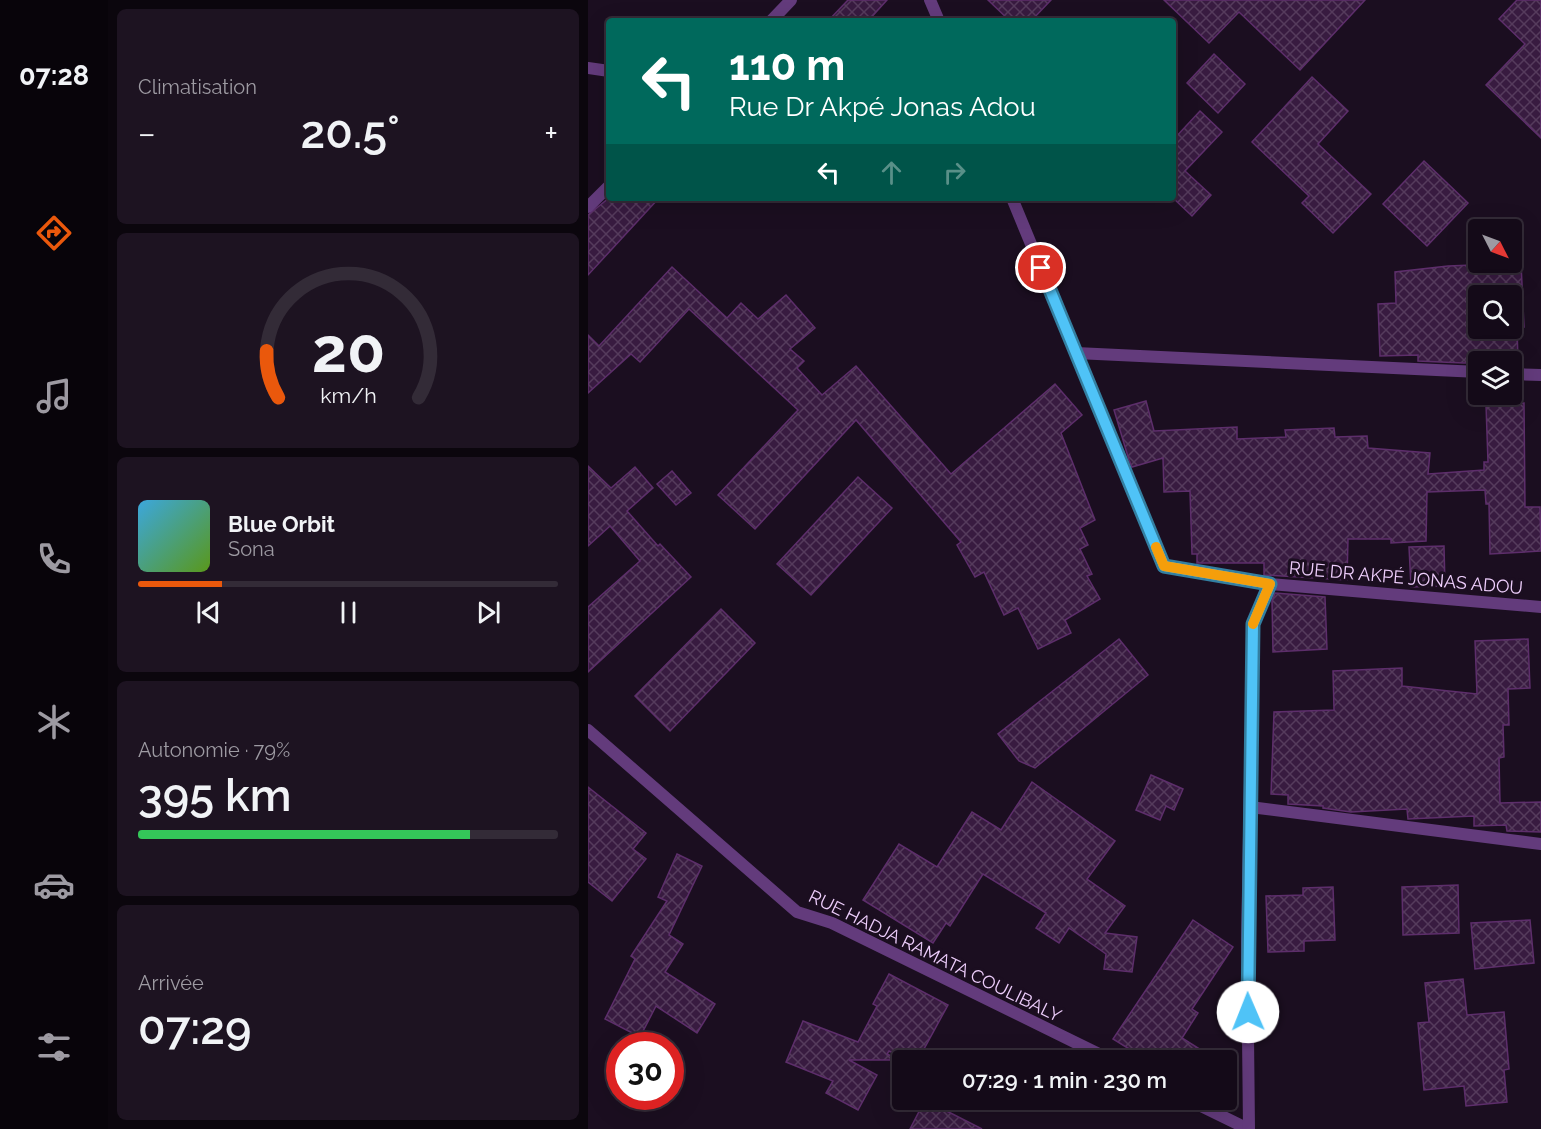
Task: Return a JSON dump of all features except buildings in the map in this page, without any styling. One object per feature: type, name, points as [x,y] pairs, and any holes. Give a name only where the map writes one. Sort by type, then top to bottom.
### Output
[{"type":"street","points":[[774,18],[791,0]]},
{"type":"street","points":[[930,0],[938,18]]},
{"type":"street","points":[[588,68],[606,71]]},
{"type":"street","points":[[588,207],[606,189]]},
{"type":"street","name":"RUE DR AKPÉ JONAS ADOU","points":[[1013,201],[1164,566],[1270,584],[1541,607]]},
{"type":"street","points":[[1076,354],[1468,372]]},
{"type":"street","points":[[1522,374],[1541,375]]},
{"type":"street","points":[[1210,1110],[1249,1129],[1247,942],[1253,624],[1270,584]]},
{"type":"street","name":"RUE HADJA RAMATA COULIBALY","points":[[588,730],[797,912],[832,923],[1091,1050]]},
{"type":"street","points":[[1250,807],[1541,844]]},
{"type":"slow traffic","points":[[1156,547],[1164,566],[1270,584],[1253,624]]},
{"type":"route","points":[[1041,268],[1164,566],[1270,584],[1253,624],[1247,942],[1248,1012]]}]
